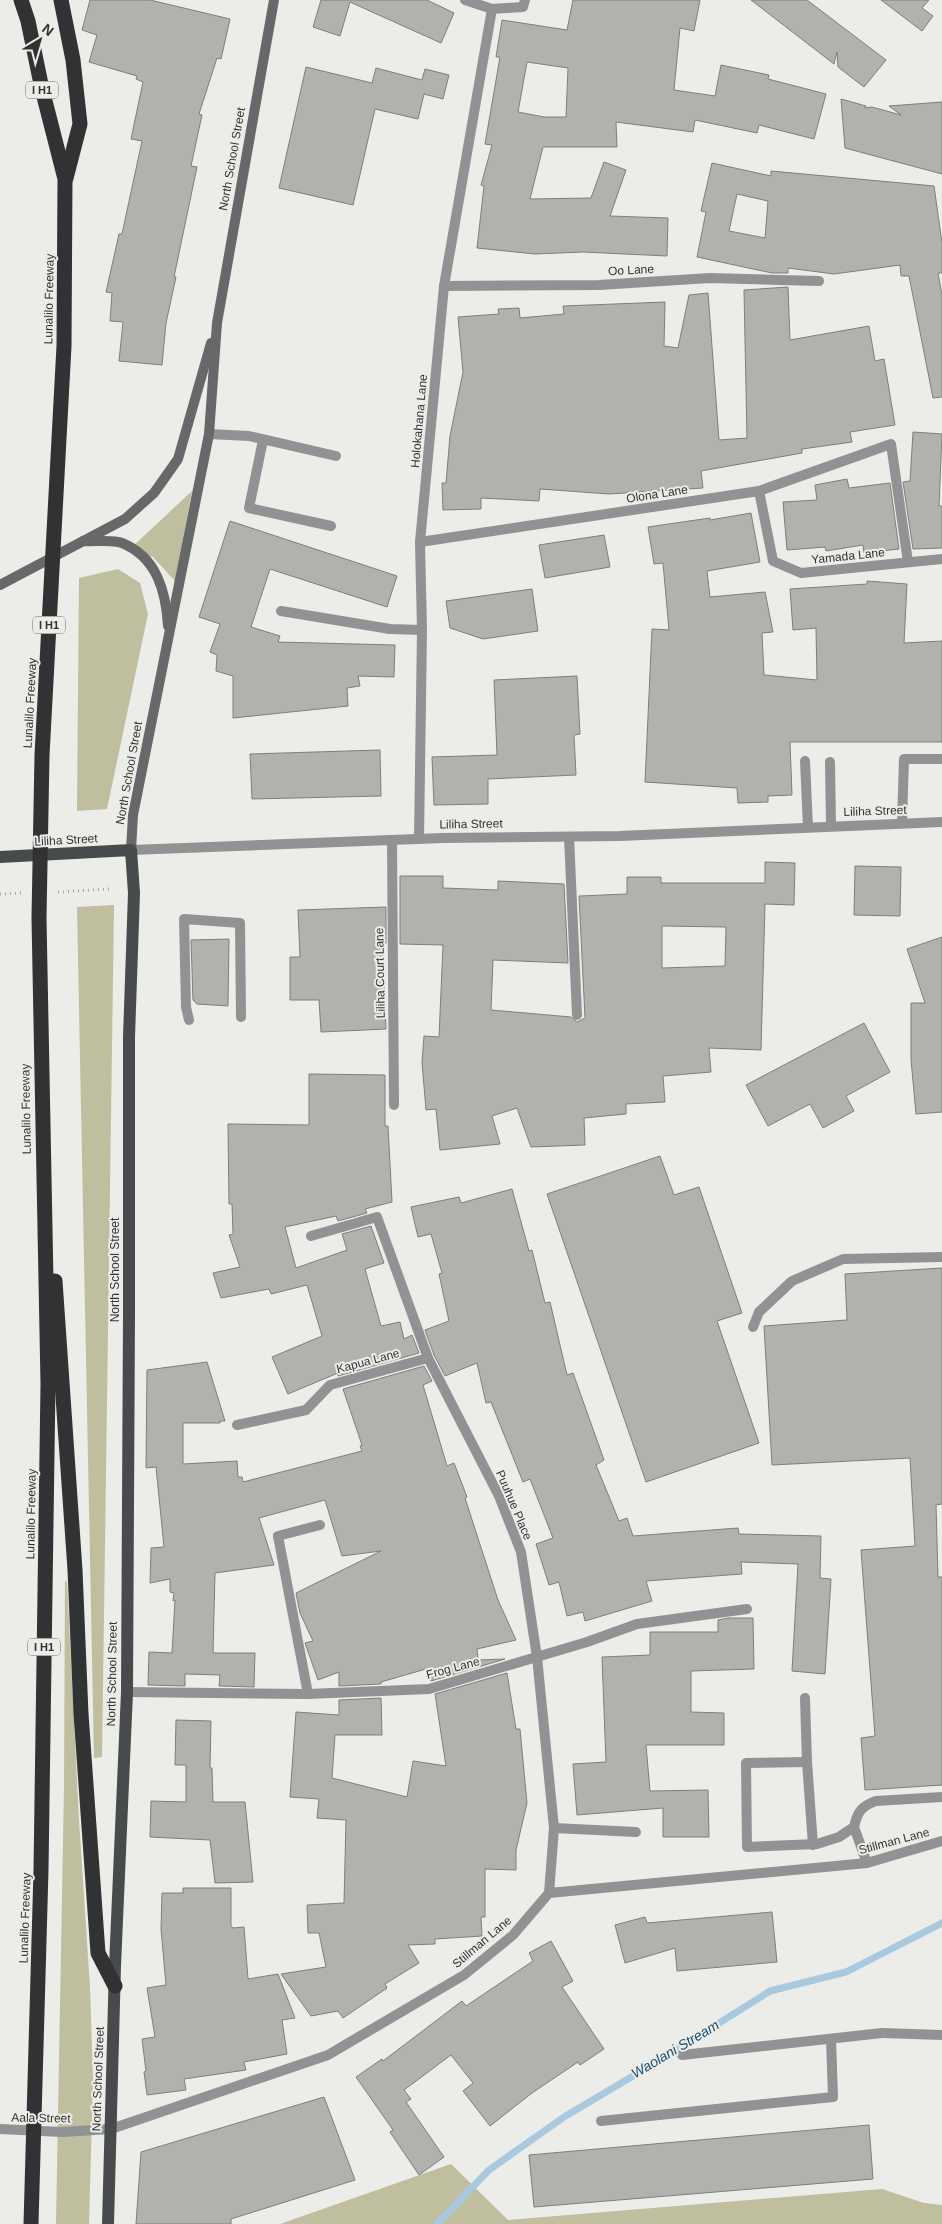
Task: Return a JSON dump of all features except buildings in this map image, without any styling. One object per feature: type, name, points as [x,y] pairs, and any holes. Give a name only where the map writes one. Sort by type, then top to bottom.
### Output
[{"type":"highway","name":"Lunalilo Freeway","points":[[21,0],[28,21],[42,89],[65,179],[64,346],[42,755],[39,918],[40,1071],[48,1384],[41,1870],[31,2224]]},
{"type":"highway","points":[[61,0],[73,60],[80,124],[65,179]]},
{"type":"highway","points":[[40,1071],[75,1570],[81,1714],[98,1953],[115,1986]]},
{"type":"main road","name":"North School Street","points":[[108,2224],[127,1692],[128,1037],[134,892],[131,850],[133,815],[209,434],[217,323],[274,0]]},
{"type":"main road","name":"North School Street","points":[[0,585],[125,519],[154,493],[178,459],[217,323]]},
{"type":"main road","points":[[82,541],[121,542],[146,558],[163,587],[167,609],[168,643]]},
{"type":"main road","name":"Liliha Street","points":[[0,857],[131,850]]},
{"type":"street","points":[[465,0],[492,9],[523,7],[524,0]]},
{"type":"street","name":"Holokahana Lane","points":[[419,839],[422,630],[420,542],[444,286],[492,9]]},
{"type":"street","name":"Oo Lane","points":[[444,286],[599,284],[710,278],[819,281]]},
{"type":"street","points":[[209,434],[249,436],[336,456]]},
{"type":"street","points":[[264,440],[249,508],[331,526]]},
{"type":"street","name":"Olona Lane","points":[[420,542],[759,490],[891,444],[908,562]]},
{"type":"street","name":"Yamada Lane","points":[[759,490],[773,561],[801,573],[942,559]]},
{"type":"street","points":[[282,612],[390,629],[422,630]]},
{"type":"street","points":[[902,823],[904,759],[942,759]]},
{"type":"street","points":[[805,761],[808,827]]},
{"type":"street","points":[[830,762],[832,826]]},
{"type":"street","name":"Liliha Street","points":[[131,850],[419,839],[569,837],[942,822]]},
{"type":"street","points":[[569,837],[577,1015]]},
{"type":"street","name":"Liliha Court Lane","points":[[392,841],[394,1105]]},
{"type":"street","points":[[189,1020],[186,1007],[184,919],[240,923],[241,1017]]},
{"type":"street","name":"Puuhue Place","points":[[310,1236],[377,1217],[428,1358],[499,1496],[520,1552],[537,1657],[554,1828],[549,1893]]},
{"type":"street","points":[[753,1327],[759,1312],[792,1281],[843,1259],[942,1258]]},
{"type":"street","name":"Kapua Lane","points":[[237,1425],[306,1410],[330,1385],[428,1358]]},
{"type":"street","points":[[308,1694],[278,1536],[320,1526]]},
{"type":"street","name":"Frog Lane","points":[[127,1692],[308,1694],[430,1689],[537,1657],[637,1624],[747,1609]]},
{"type":"street","points":[[805,1698],[806,1762],[813,1845]]},
{"type":"street","points":[[806,1762],[746,1763],[746,1847],[813,1845],[839,1837],[854,1827]]},
{"type":"street","points":[[867,1863],[854,1827],[857,1813],[867,1804],[876,1801],[942,1797]]},
{"type":"street","points":[[554,1828],[636,1832]]},
{"type":"street","name":"Stillman Lane","points":[[111,2129],[328,2055],[464,1975],[513,1935],[549,1893],[867,1863],[942,1841]]},
{"type":"street","points":[[682,2054],[882,2033],[942,2035]]},
{"type":"street","points":[[601,2121],[833,2097],[832,2039]]},
{"type":"street","name":"Aala Street","points":[[0,2129],[62,2132],[111,2129]]},
{"type":"green space","points":[[192,491],[175,581],[153,557],[130,549]]},
{"type":"green space","points":[[118,569],[140,583],[148,614],[107,809],[77,811],[79,578]]},
{"type":"green space","points":[[114,905],[102,1757],[94,1758],[77,907]]},
{"type":"green space","points":[[65,1581],[67,1582],[79,1820],[90,1987],[93,2079],[89,2224],[56,2224],[64,1787]]},
{"type":"green space","points":[[451,2164],[508,2220],[882,2189],[924,2203],[942,2205],[942,2224],[280,2224]]},
{"type":"waterway","name":"Waolani Stream","points":[[437,2224],[489,2170],[564,2117],[670,2054],[770,1991],[846,1972],[942,1923]]}]
